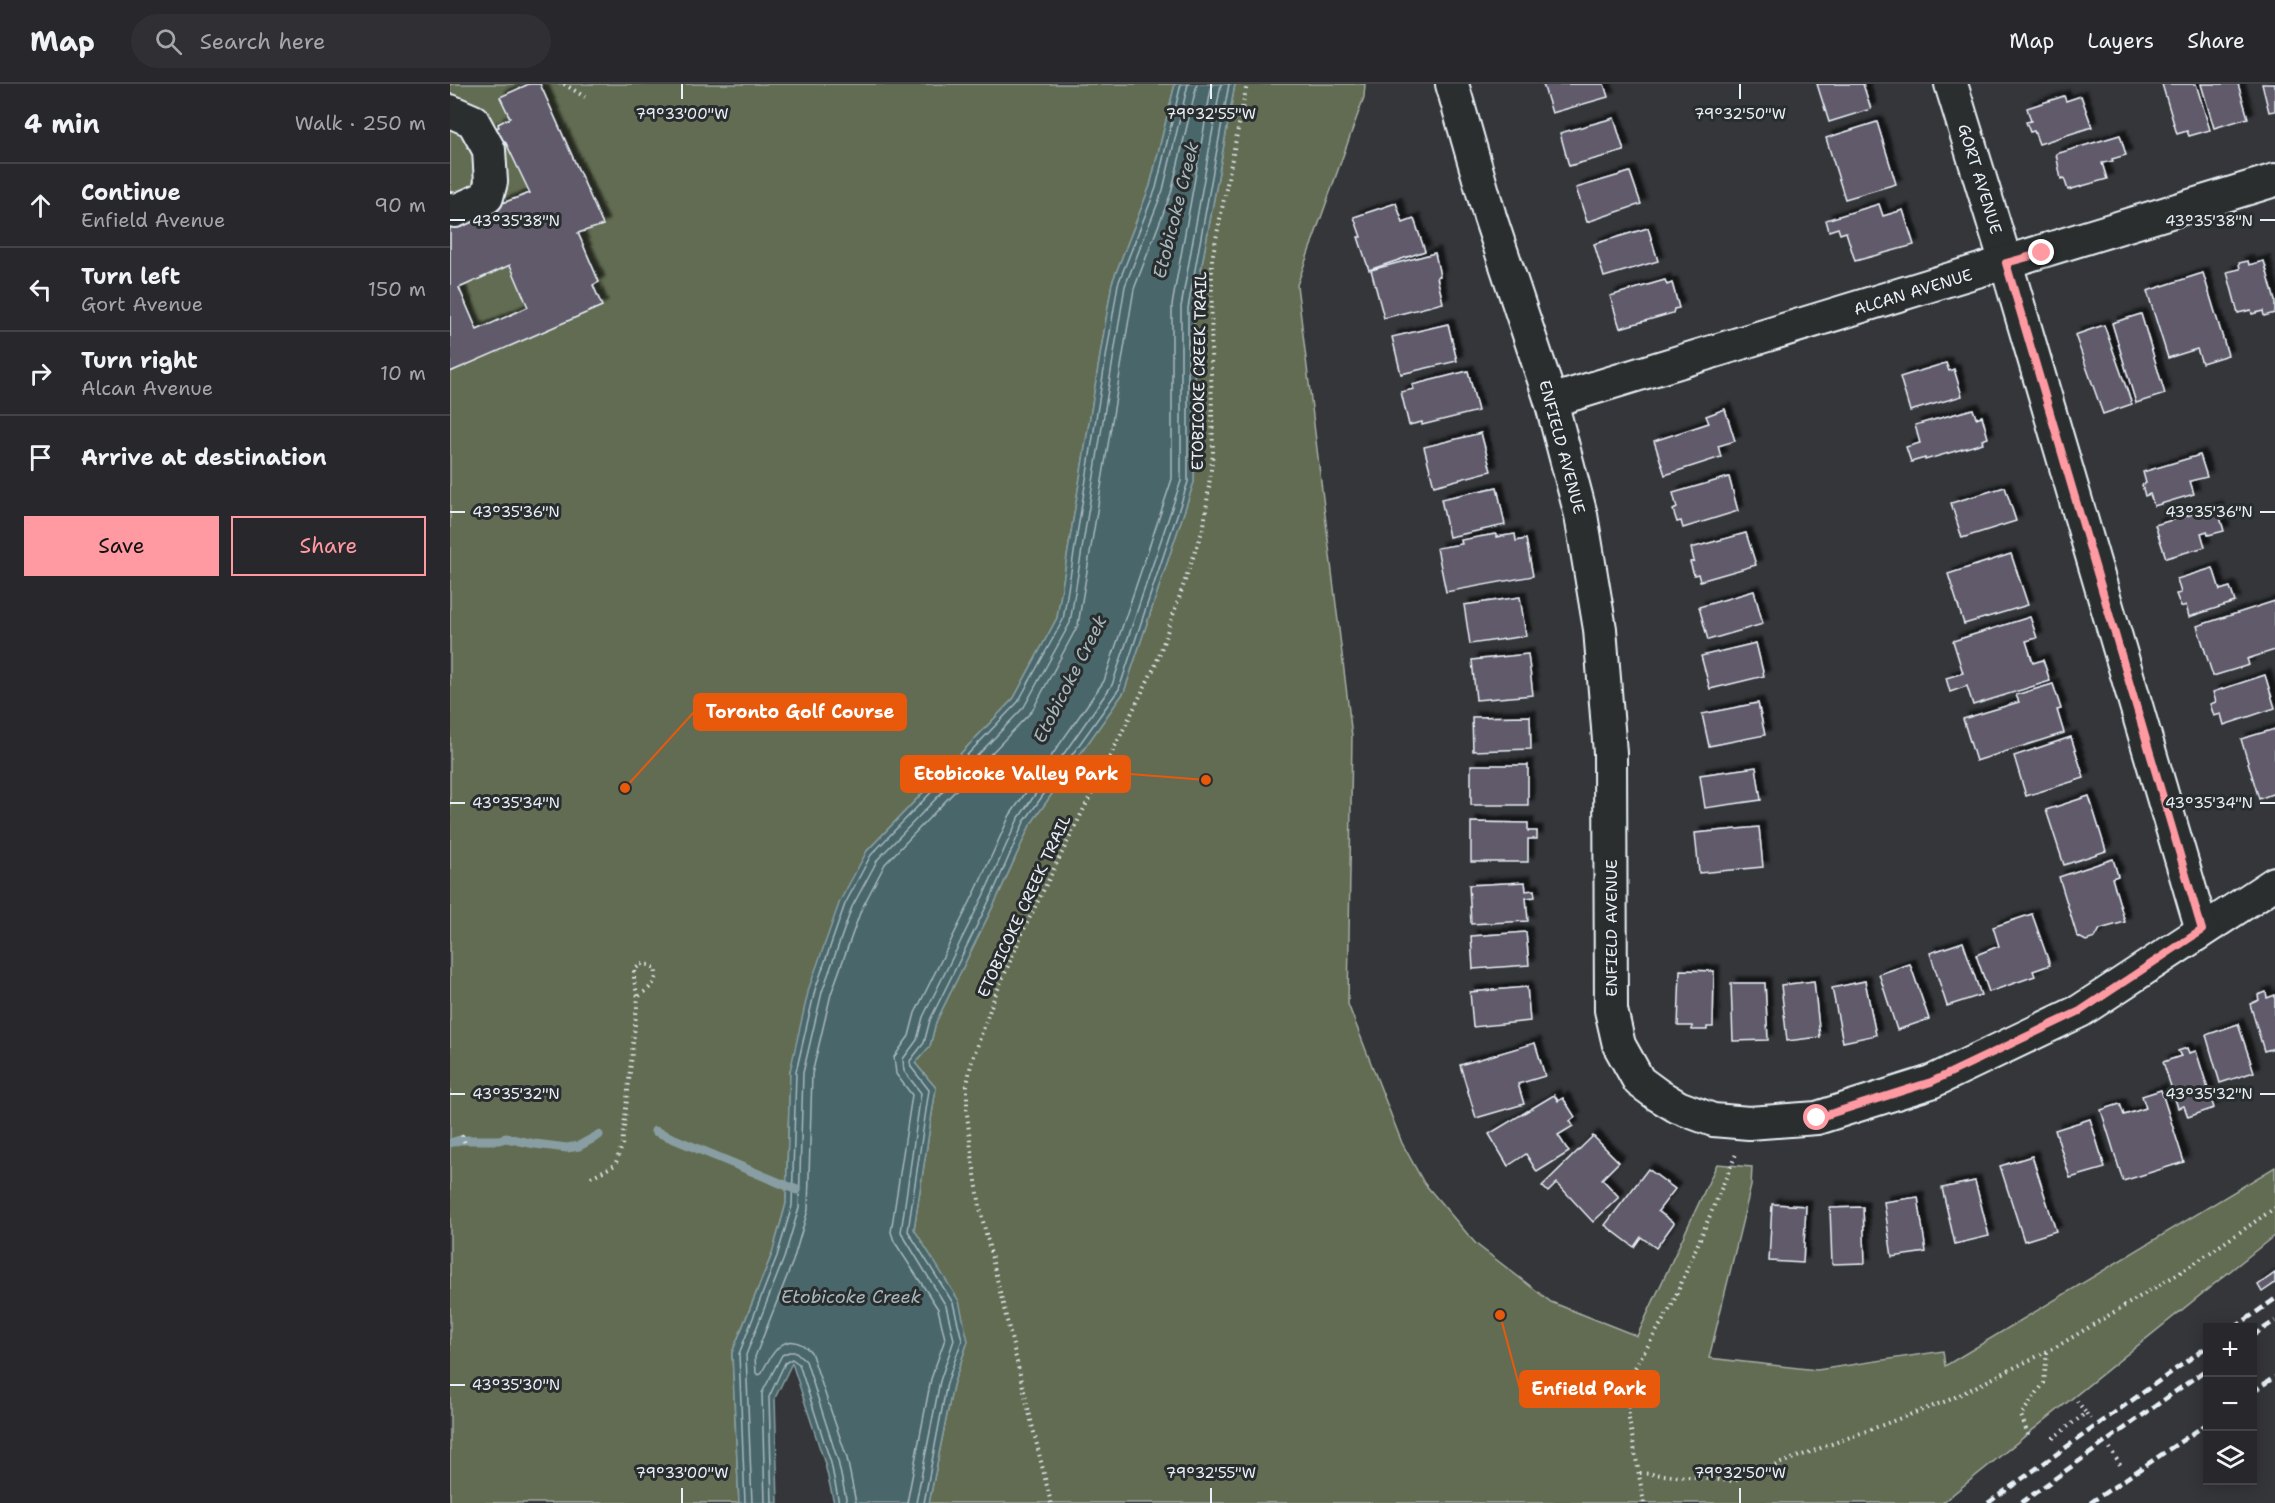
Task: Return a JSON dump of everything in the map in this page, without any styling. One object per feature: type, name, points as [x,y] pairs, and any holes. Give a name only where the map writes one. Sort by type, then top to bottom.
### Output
[{"type":"street","name":"ENFIELD AVENUE","points":[[1452,84],[1490,217],[1551,401],[1581,515],[1600,629],[1610,753],[1611,1010],[1619,1045],[1639,1080],[1678,1107],[1713,1120],[1749,1123],[1817,1118],[1931,1082],[2080,1011],[2275,883]]},
{"type":"street","name":"GORT AVENUE","points":[[1951,84],[2006,263],[2202,930]]},
{"type":"street","points":[[450,111],[473,121],[489,150],[491,182],[487,197],[455,211],[450,209]]},
{"type":"street","name":"ALCAN AVENUE","points":[[1551,401],[2275,180]]},
{"type":"path","points":[[564,84],[585,97]]},
{"type":"path","name":"ETOBICOKE CREEK TRAIL","points":[[1051,1503],[981,1213],[970,1149],[967,1085],[971,1064],[994,998],[1030,917],[1156,664],[1204,526],[1213,453],[1210,373],[1212,259],[1247,84]]},
{"type":"path","points":[[591,1177],[615,1165],[622,1146],[638,997],[634,970],[641,964],[650,965],[655,968],[657,977],[655,984],[638,997]]},
{"type":"path","points":[[1644,1503],[1629,1419],[1628,1394],[1633,1371],[1672,1305],[1749,1123]]},
{"type":"path","points":[[462,1135],[466,1146]]},
{"type":"path","points":[[1640,1473],[1732,1481],[1949,1400],[2047,1351],[2186,1269],[2275,1208]]},
{"type":"path","points":[[2028,1435],[2020,1415],[2044,1383],[2047,1351]]},
{"type":"path","points":[[2077,1401],[2090,1419]]},
{"type":"path","points":[[2053,1438],[2086,1413]]},
{"type":"path","points":[[2110,1449],[2122,1468]]},
{"type":"green space","points":[[450,84],[1175,84],[1150,186],[1112,283],[1057,618],[1014,698],[867,851],[790,1071],[786,1204],[772,1254],[732,1353],[739,1503],[450,1503]]},
{"type":"green space","points":[[1235,84],[1365,84],[1364,97],[1297,285],[1352,736],[1348,1004],[1402,1143],[1424,1183],[1476,1244],[1551,1302],[1637,1336],[1717,1164],[1752,1167],[1751,1186],[1709,1358],[1817,1370],[1943,1351],[1945,1366],[2275,1167],[2275,1235],[1942,1503],[929,1503],[953,1385],[968,1341],[914,1229],[936,1088],[915,1063],[930,1046],[936,1022],[1030,825],[1124,692],[1194,482],[1194,308]]},
{"type":"water","name":"Etobicoke Creek","points":[[1175,84],[1235,84],[1194,308],[1194,482],[1124,692],[1030,825],[936,1022],[930,1046],[915,1063],[936,1088],[914,1229],[959,1301],[968,1341],[953,1385],[929,1503],[834,1503],[825,1464],[792,1363],[775,1398],[778,1503],[739,1503],[732,1353],[772,1254],[786,1204],[790,1071],[809,988],[840,901],[867,851],[1014,698],[1057,618],[1112,283],[1150,186]]},
{"type":"building","points":[[529,84],[540,84],[603,225],[578,233],[599,282],[593,285],[602,306],[450,372],[450,222],[530,193],[505,141],[495,145],[489,130],[499,127],[498,124],[510,118],[500,97]],"holes":[[[510,265],[528,307],[477,330],[459,288]]]},
{"type":"building","points":[[1543,84],[1604,84],[1608,97],[1552,113]]},
{"type":"building","points":[[1817,84],[1863,84],[1871,109],[1829,122]]},
{"type":"building","points":[[2162,84],[2196,84],[2210,130],[2189,136],[2187,131],[2177,134]]},
{"type":"building","points":[[2201,84],[2238,84],[2248,118],[2214,128]]},
{"type":"building","points":[[2262,84],[2275,84],[2275,111],[2269,112]]},
{"type":"building","points":[[2064,96],[2066,101],[2081,96],[2092,127],[2039,144],[2034,131],[2030,132],[2026,122],[2031,121],[2027,108]]},
{"type":"building","points":[[1614,118],[1624,151],[1569,166],[1560,133]]},
{"type":"building","points":[[1877,122],[1896,184],[1845,199],[1826,138]]},
{"type":"building","points":[[2120,135],[2126,155],[2102,163],[2107,179],[2068,190],[2064,178],[2061,179],[2056,154]]},
{"type":"building","points":[[1630,172],[1641,204],[1587,222],[1576,188]]},
{"type":"building","points":[[1396,203],[1403,223],[1414,219],[1425,251],[1369,270],[1354,217]]},
{"type":"building","points":[[1879,204],[1883,216],[1903,210],[1914,245],[1855,261],[1846,232],[1840,234],[1838,228],[1829,231],[1826,220]]},
{"type":"building","points":[[1648,228],[1658,261],[1604,277],[1594,244]]},
{"type":"building","points":[[1435,253],[1440,276],[1437,277],[1443,303],[1384,318],[1371,270]]},
{"type":"building","points":[[2248,261],[2249,265],[2264,261],[2275,301],[2275,313],[2264,316],[2263,311],[2252,314],[2251,310],[2238,313],[2227,272],[2240,269],[2239,263]]},
{"type":"building","points":[[2203,273],[2228,355],[2202,363],[2197,349],[2168,358],[2147,291]]},
{"type":"building","points":[[1665,280],[1667,285],[1672,283],[1679,308],[1674,309],[1673,313],[1620,328],[1610,296]]},
{"type":"building","points":[[2141,314],[2165,394],[2136,403],[2112,323]]},
{"type":"building","points":[[1448,324],[1457,361],[1401,374],[1392,337]]},
{"type":"building","points":[[2104,325],[2132,404],[2103,414],[2075,335]]},
{"type":"building","points":[[1946,363],[1949,371],[1954,369],[1962,396],[1910,411],[1900,377]]},
{"type":"building","points":[[1468,371],[1478,411],[1422,425],[1422,422],[1409,425],[1401,392],[1414,389],[1412,385]]},
{"type":"building","points":[[1725,409],[1735,441],[1718,446],[1721,457],[1665,475],[1654,441],[1709,423],[1706,416]]},
{"type":"building","points":[[1973,409],[1976,418],[1982,416],[1988,438],[1982,440],[1983,443],[1911,462],[1906,447],[1920,443],[1915,425]]},
{"type":"building","points":[[1481,433],[1491,471],[1434,486],[1424,447]]},
{"type":"building","points":[[2200,455],[2207,477],[2190,481],[2194,494],[2154,506],[2150,494],[2145,496],[2142,485],[2146,483],[2143,472]]},
{"type":"building","points":[[1729,477],[1738,511],[1683,528],[1681,521],[1677,522],[1673,510],[1677,508],[1673,493]]},
{"type":"building","points":[[1497,487],[1505,525],[1449,537],[1441,499]]},
{"type":"building","points":[[2005,487],[2016,521],[1962,538],[1951,503]]},
{"type":"building","points":[[2217,507],[2224,531],[2208,535],[2207,531],[2201,533],[2205,547],[2166,558],[2155,525]]},
{"type":"building","points":[[1746,533],[1756,565],[1700,581],[1698,574],[1694,575],[1690,562],[1694,561],[1691,548]]},
{"type":"building","points":[[1496,534],[1496,537],[1515,534],[1516,541],[1526,539],[1533,576],[1446,592],[1437,548],[1462,544],[1461,540]]},
{"type":"building","points":[[2011,554],[2028,605],[1964,624],[1948,574]]},
{"type":"building","points":[[2213,568],[2220,590],[2230,587],[2235,602],[2189,617],[2186,605],[2181,607],[2176,594],[2181,593],[2177,579]]},
{"type":"building","points":[[1754,591],[1763,624],[1708,640],[1699,607]]},
{"type":"building","points":[[1520,597],[1526,636],[1470,644],[1464,605]]},
{"type":"building","points":[[2275,601],[2275,650],[2247,659],[2249,665],[2213,676],[2197,626]]},
{"type":"building","points":[[2030,617],[2037,638],[2026,641],[2033,663],[2043,660],[2050,681],[1973,705],[1967,686],[1950,692],[1946,678],[1963,673],[1953,641]]},
{"type":"building","points":[[1756,643],[1764,676],[1710,689],[1701,656]]},
{"type":"building","points":[[1528,654],[1533,695],[1476,700],[1472,660]]},
{"type":"building","points":[[2265,675],[2275,708],[2224,725],[2221,714],[2214,716],[2210,704],[2216,702],[2213,692]]},
{"type":"building","points":[[2053,684],[2061,709],[2057,710],[2064,733],[1976,761],[1963,719],[2019,702],[2016,695]]},
{"type":"building","points":[[1758,703],[1765,735],[1709,746],[1702,714]]},
{"type":"building","points":[[1530,716],[1531,749],[1473,751],[1472,717]]},
{"type":"building","points":[[2275,729],[2275,793],[2259,799],[2241,739]]},
{"type":"building","points":[[2071,737],[2084,778],[2026,796],[2014,756]]},
{"type":"building","points":[[1471,765],[1528,765],[1528,805],[1471,805]]},
{"type":"building","points":[[1756,767],[1761,800],[1705,808],[1700,775]]},
{"type":"building","points":[[2089,796],[2106,851],[2064,865],[2046,810]]},
{"type":"building","points":[[1471,822],[1528,823],[1528,831],[1537,831],[1537,839],[1528,839],[1528,862],[1471,862]]},
{"type":"building","points":[[1759,827],[1763,867],[1699,873],[1695,833]]},
{"type":"building","points":[[2113,859],[2118,876],[2112,878],[2125,922],[2100,929],[2095,938],[2086,941],[2077,936],[2059,877]]},
{"type":"building","points":[[1525,882],[1526,891],[1534,890],[1535,897],[1526,898],[1528,921],[1471,924],[1469,885]]},
{"type":"building","points":[[2032,914],[2050,965],[2033,971],[2035,976],[1989,992],[1976,955],[1999,946],[1993,927]]},
{"type":"building","points":[[1526,932],[1529,965],[1473,969],[1471,936]]},
{"type":"building","points":[[1963,942],[1981,995],[1947,1006],[1930,953]]},
{"type":"building","points":[[1910,964],[1929,1019],[1897,1030],[1879,974]]},
{"type":"building","points":[[1680,970],[1714,971],[1713,1027],[1707,1027],[1707,1030],[1692,1030],[1692,1026],[1678,1026]]},
{"type":"building","points":[[1814,981],[1820,1037],[1787,1041],[1781,985]]},
{"type":"building","points":[[1865,981],[1876,1035],[1843,1042],[1832,988]]},
{"type":"building","points":[[1731,983],[1765,983],[1768,1040],[1733,1041]]},
{"type":"building","points":[[1527,987],[1530,1021],[1473,1027],[1470,992]]},
{"type":"building","points":[[2266,992],[2267,998],[2275,995],[2275,1048],[2264,1051],[2250,1004],[2259,1000],[2258,995]]},
{"type":"building","points":[[2238,1024],[2254,1072],[2220,1083],[2206,1035]]},
{"type":"building","points":[[1535,1043],[1545,1076],[1518,1084],[1524,1104],[1476,1118],[1460,1065]]},
{"type":"building","points":[[2187,1048],[2189,1053],[2196,1051],[2214,1108],[2188,1117],[2184,1106],[2178,1108],[2163,1062],[2181,1056],[2178,1051]]},
{"type":"building","points":[[2161,1090],[2184,1162],[2123,1181],[2101,1110],[2120,1104],[2124,1115],[2146,1108],[2142,1096]]},
{"type":"building","points":[[1554,1095],[1558,1101],[1563,1098],[1575,1117],[1570,1121],[1573,1126],[1558,1135],[1569,1152],[1537,1172],[1526,1154],[1508,1166],[1489,1134]]},
{"type":"building","points":[[2090,1119],[2105,1168],[2070,1178],[2055,1130]]},
{"type":"building","points":[[1593,1136],[1619,1162],[1602,1179],[1619,1197],[1593,1222],[1557,1183],[1548,1192],[1542,1186]]},
{"type":"building","points":[[2032,1156],[2056,1231],[2024,1241],[2000,1166]]},
{"type":"building","points":[[1648,1169],[1675,1189],[1658,1211],[1674,1223],[1656,1248],[1641,1237],[1634,1247],[1605,1225]]},
{"type":"building","points":[[1975,1181],[1989,1236],[1955,1244],[1942,1188]]},
{"type":"building","points":[[1918,1197],[1926,1252],[1892,1257],[1884,1202]]},
{"type":"building","points":[[1772,1204],[1806,1206],[1803,1263],[1769,1261]]},
{"type":"building","points":[[1863,1207],[1865,1263],[1832,1264],[1830,1208]]},
{"type":"building","points":[[2275,1273],[2275,1283],[2262,1292],[2258,1285]]},
{"type":"waterway","points":[[655,1131],[797,1190]]},
{"type":"waterway","points":[[450,1143],[460,1140],[506,1138],[567,1148],[579,1146],[599,1135]]},
{"type":"railway","points":[[2241,1323],[2275,1299]]},
{"type":"railway","points":[[2257,1333],[2275,1321]]},
{"type":"railway","points":[[1988,1503],[2203,1350]]},
{"type":"railway","points":[[2021,1503],[2203,1372]]},
{"type":"railway","points":[[2257,1389],[2275,1377]]},
{"type":"railway","points":[[2090,1503],[2203,1426]]},
{"type":"place","name":"Etobicoke Valley Park","points":[[1206,780]]},
{"type":"place","name":"Toronto Golf Course","points":[[625,788]]},
{"type":"place","name":"Enfield Park","points":[[1500,1315]]},
{"type":"route","points":[[1817,1118],[1931,1082],[2080,1011],[2202,930],[2006,263],[2042,253]]}]
